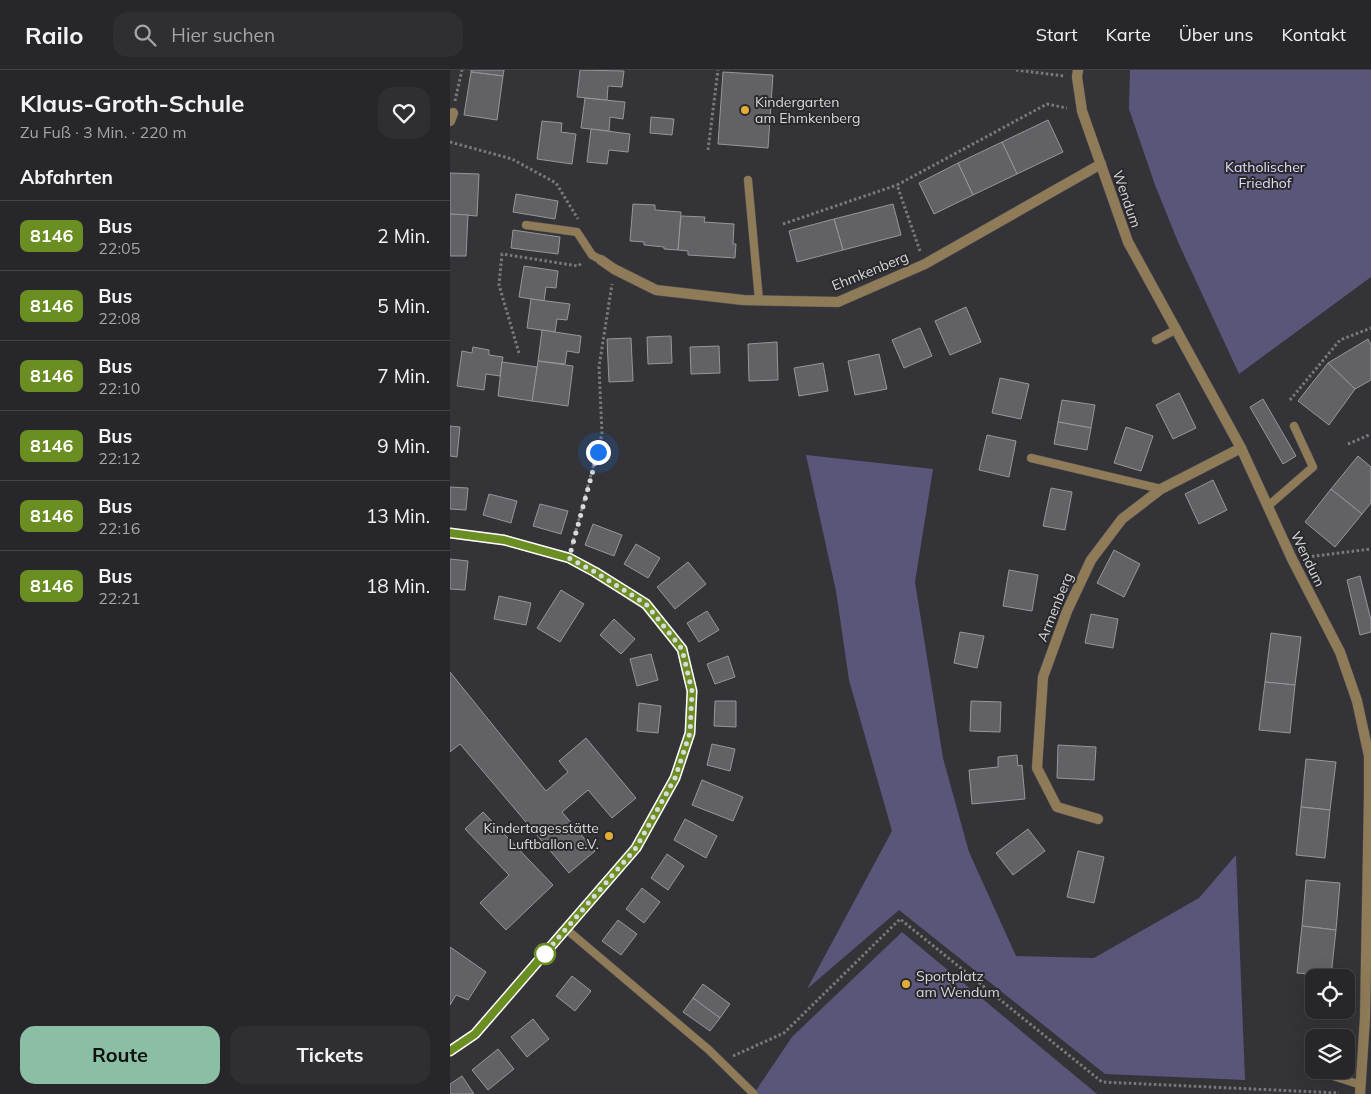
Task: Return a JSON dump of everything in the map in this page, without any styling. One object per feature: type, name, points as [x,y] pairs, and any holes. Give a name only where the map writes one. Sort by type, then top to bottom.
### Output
[{"type":"street","name":"Wendum","points":[[1078,74],[1082,110],[1128,242],[1241,448],[1292,559],[1340,652],[1357,701],[1369,756],[1368,1018],[1361,1090]]},
{"type":"street","name":"Ehmkenberg","points":[[597,258],[614,269],[656,290],[743,300],[838,302],[925,264],[1101,164]]},
{"type":"street","name":"Armenberg","points":[[1098,819],[1056,807],[1037,768],[1043,677],[1067,611],[1091,560],[1122,519],[1161,489],[1241,448]]},
{"type":"street","points":[[450,533],[504,540],[569,558],[646,604],[682,649],[692,691],[690,733],[675,778],[636,848],[475,1034],[450,1051]]},
{"type":"lane","points":[[748,180],[759,300]]},
{"type":"lane","points":[[526,225],[577,232],[597,258]]},
{"type":"lane","points":[[1156,340],[1176,329]]},
{"type":"lane","points":[[1268,506],[1313,467],[1294,426]]},
{"type":"lane","points":[[1031,458],[1161,489]]},
{"type":"lane","points":[[566,929],[721,1062],[754,1094]]},
{"type":"lane","points":[[1338,1079],[1361,1090]]},
{"type":"path","points":[[452,117],[462,70]]},
{"type":"path","points":[[708,150],[718,70]]},
{"type":"path","points":[[1016,70],[1078,74]]},
{"type":"path","points":[[784,224],[897,185],[1047,104],[1082,110]]},
{"type":"path","points":[[450,142],[512,159],[556,183],[581,224]]},
{"type":"path","points":[[897,185],[925,264]]},
{"type":"path","points":[[519,353],[499,285],[502,254],[578,266],[597,258]]},
{"type":"path","points":[[569,558],[602,434],[599,367],[614,269]]},
{"type":"path","points":[[1290,400],[1340,340],[1371,328]]},
{"type":"path","points":[[1348,444],[1371,434]]},
{"type":"path","points":[[1292,559],[1371,549]]},
{"type":"path","points":[[721,1062],[784,1033],[900,919],[1102,1082],[1340,1093]]},
{"type":"green space","name":"Katholischer Friedhof","points":[[1130,70],[1371,70],[1371,277],[1239,374],[1178,242],[1155,185],[1129,109]]},
{"type":"green space","points":[[806,455],[933,469],[915,582],[943,758],[969,852],[1016,956],[1094,958],[1199,898],[1236,855],[1245,1080],[1105,1074],[899,910],[807,989],[892,831],[849,680],[836,591]]},
{"type":"green space","name":"Sportplatz am Wendum","points":[[902,932],[1097,1094],[757,1094],[755,1092],[792,1037]]},
{"type":"building","points":[[471,70],[504,70],[503,76],[471,72]]},
{"type":"building","points":[[580,70],[624,71],[622,87],[608,86],[607,100],[577,97]]},
{"type":"building","points":[[471,72],[503,76],[497,120],[464,115]]},
{"type":"building","name":"Kindergarten am Ehmkenberg","points":[[723,72],[773,75],[768,148],[718,144]]},
{"type":"building","points":[[585,98],[625,102],[623,119],[610,117],[609,131],[581,128]]},
{"type":"building","points":[[651,117],[674,119],[672,135],[650,133]]},
{"type":"building","points":[[1048,120],[1063,152],[1017,174],[1002,142]]},
{"type":"building","points":[[542,121],[562,123],[561,132],[576,134],[572,164],[537,159]]},
{"type":"building","points":[[591,129],[630,134],[628,152],[609,150],[607,164],[587,162]]},
{"type":"building","points":[[1002,142],[1017,174],[973,195],[958,163]]},
{"type":"building","points":[[958,163],[973,195],[934,214],[919,183]]},
{"type":"building","points":[[450,173],[479,174],[477,216],[450,214]]},
{"type":"building","points":[[516,194],[558,201],[555,219],[513,212]]},
{"type":"building","points":[[633,204],[655,205],[655,210],[681,212],[678,250],[644,245],[644,242],[630,241]]},
{"type":"building","points":[[893,204],[901,235],[843,250],[834,219]]},
{"type":"building","points":[[450,214],[468,215],[466,256],[450,256]]},
{"type":"building","points":[[681,216],[705,217],[704,222],[734,224],[733,244],[736,244],[735,258],[688,255],[688,251],[678,250]]},
{"type":"building","points":[[834,219],[843,250],[797,262],[789,231]]},
{"type":"building","points":[[513,230],[560,237],[558,254],[511,248]]},
{"type":"building","points":[[524,266],[558,271],[556,288],[546,287],[544,301],[519,297]]},
{"type":"building","points":[[531,299],[570,304],[567,320],[557,319],[555,332],[527,328]]},
{"type":"building","points":[[966,307],[981,342],[950,355],[935,321]]},
{"type":"building","points":[[920,328],[932,356],[904,368],[892,340]]},
{"type":"building","points":[[542,330],[581,336],[579,353],[567,351],[565,364],[538,361]]},
{"type":"building","points":[[671,336],[672,363],[648,364],[647,337]]},
{"type":"building","points":[[631,338],[633,381],[609,382],[607,339]]},
{"type":"building","points":[[1368,339],[1371,345],[1371,380],[1355,389],[1328,363]]},
{"type":"building","points":[[777,342],[778,380],[749,381],[748,344]]},
{"type":"building","points":[[719,346],[720,373],[691,374],[690,347]]},
{"type":"building","points":[[473,347],[489,350],[489,355],[503,357],[500,376],[486,374],[484,390],[457,386],[462,351],[472,353]]},
{"type":"building","points":[[879,354],[887,389],[855,395],[848,361]]},
{"type":"building","points":[[538,361],[573,366],[568,406],[532,401]]},
{"type":"building","points":[[502,362],[537,367],[532,401],[498,396]]},
{"type":"building","points":[[823,363],[828,391],[799,396],[794,368]]},
{"type":"building","points":[[1328,363],[1355,389],[1329,425],[1298,401]]},
{"type":"building","points":[[1000,378],[1029,384],[1021,419],[992,413]]},
{"type":"building","points":[[1179,393],[1196,428],[1173,439],[1156,405]]},
{"type":"building","points":[[1263,399],[1296,456],[1283,464],[1250,407]]},
{"type":"building","points":[[1062,400],[1095,405],[1091,428],[1058,422]]},
{"type":"building","points":[[1058,422],[1091,428],[1087,450],[1054,444]]},
{"type":"building","points":[[450,426],[460,427],[457,457],[450,456]]},
{"type":"building","points":[[1126,427],[1153,436],[1141,471],[1114,463]]},
{"type":"building","points":[[987,435],[1016,441],[1009,477],[979,470]]},
{"type":"building","points":[[1358,456],[1371,467],[1371,503],[1362,514],[1331,489]]},
{"type":"building","points":[[1213,480],[1227,510],[1199,524],[1185,494]]},
{"type":"building","points":[[450,487],[468,488],[466,510],[450,509]]},
{"type":"building","points":[[1051,488],[1072,492],[1065,530],[1043,526]]},
{"type":"building","points":[[1331,489],[1362,514],[1335,547],[1305,522]]},
{"type":"building","points":[[489,494],[517,501],[511,523],[483,515]]},
{"type":"building","points":[[540,504],[568,511],[561,534],[533,526]]},
{"type":"building","points":[[593,524],[622,535],[614,556],[585,545]]},
{"type":"building","points":[[636,544],[660,558],[648,578],[624,564]]},
{"type":"building","points":[[1114,550],[1140,564],[1124,597],[1097,583]]},
{"type":"building","points":[[450,559],[468,561],[465,590],[450,589]]},
{"type":"building","points":[[688,562],[706,584],[675,609],[657,587]]},
{"type":"building","points":[[1009,570],[1038,575],[1032,611],[1003,606]]},
{"type":"building","points":[[1360,576],[1371,620],[1371,632],[1360,635],[1347,580]]},
{"type":"building","points":[[561,590],[584,604],[560,642],[537,628]]},
{"type":"building","points":[[499,596],[531,603],[526,625],[494,619]]},
{"type":"building","points":[[707,611],[719,630],[699,642],[687,623]]},
{"type":"building","points":[[1091,614],[1118,619],[1113,648],[1085,643]]},
{"type":"building","points":[[614,619],[635,639],[621,654],[600,635]]},
{"type":"building","points":[[960,632],[984,636],[977,668],[954,663]]},
{"type":"building","points":[[1271,633],[1301,637],[1295,685],[1265,682]]},
{"type":"building","points":[[651,654],[658,680],[637,686],[630,659]]},
{"type":"building","points":[[728,656],[735,677],[715,684],[707,664]]},
{"type":"building","points":[[450,672],[546,791],[568,772],[559,761],[586,738],[636,798],[612,818],[588,790],[562,812],[595,851],[569,873],[460,744],[450,752]]},
{"type":"building","points":[[1265,682],[1295,685],[1290,733],[1259,730]]},
{"type":"building","points":[[715,701],[736,701],[736,727],[714,726]]},
{"type":"building","points":[[971,701],[1001,702],[1000,732],[970,731]]},
{"type":"building","points":[[639,703],[661,706],[658,733],[637,731]]},
{"type":"building","points":[[712,744],[735,749],[730,771],[707,765]]},
{"type":"building","points":[[1058,745],[1096,747],[1094,780],[1057,778]]},
{"type":"building","points":[[1017,755],[1018,766],[1022,765],[1025,799],[972,804],[969,770],[998,767],[998,757]]},
{"type":"building","points":[[1306,759],[1336,762],[1330,810],[1301,807]]},
{"type":"building","points":[[702,780],[743,797],[733,821],[692,805]]},
{"type":"building","points":[[1301,807],[1330,810],[1325,858],[1296,855]]},
{"type":"building","points":[[483,812],[553,885],[506,930],[480,903],[509,875],[465,829]]},
{"type":"building","points":[[685,819],[717,836],[706,858],[674,840]]},
{"type":"building","points":[[1028,829],[1045,851],[1013,875],[996,853]]},
{"type":"building","points":[[1078,851],[1104,857],[1094,903],[1067,897]]},
{"type":"building","points":[[667,854],[684,866],[668,890],[651,878]]},
{"type":"building","points":[[1306,880],[1340,883],[1336,930],[1302,926]]},
{"type":"building","points":[[642,888],[660,902],[644,923],[626,909]]},
{"type":"building","points":[[618,920],[637,934],[621,955],[602,941]]},
{"type":"building","points":[[1302,926],[1336,930],[1332,969],[1305,969],[1305,974],[1297,973]]},
{"type":"building","points":[[450,947],[486,972],[468,1000],[456,995],[450,1005]]},
{"type":"building","points":[[572,976],[591,991],[575,1011],[556,996]]},
{"type":"building","points":[[703,984],[730,1004],[720,1018],[693,998]]},
{"type":"building","points":[[693,998],[720,1018],[710,1031],[683,1012]]},
{"type":"building","points":[[533,1019],[549,1039],[527,1057],[511,1037]]},
{"type":"building","points":[[498,1049],[514,1069],[488,1090],[472,1070]]},
{"type":"building","points":[[462,1076],[474,1094],[450,1094],[450,1084]]},
{"type":"bus line","name":"8146","points":[[450,533],[504,540],[569,558],[646,604],[682,649],[692,691],[690,733],[675,778],[636,848],[475,1034],[450,1051]]},
{"type":"place","name":"Kindergarten am Ehmkenberg","points":[[745,110]]},
{"type":"place","name":"Kindertagesstätte Luftballon e.V.","points":[[609,836]]},
{"type":"place","name":"Sportplatz am Wendum","points":[[906,984]]},
{"type":"route","points":[[545,954],[540,959],[636,848],[675,778],[690,733],[692,691],[682,649],[646,604],[569,558],[598,452]]}]
